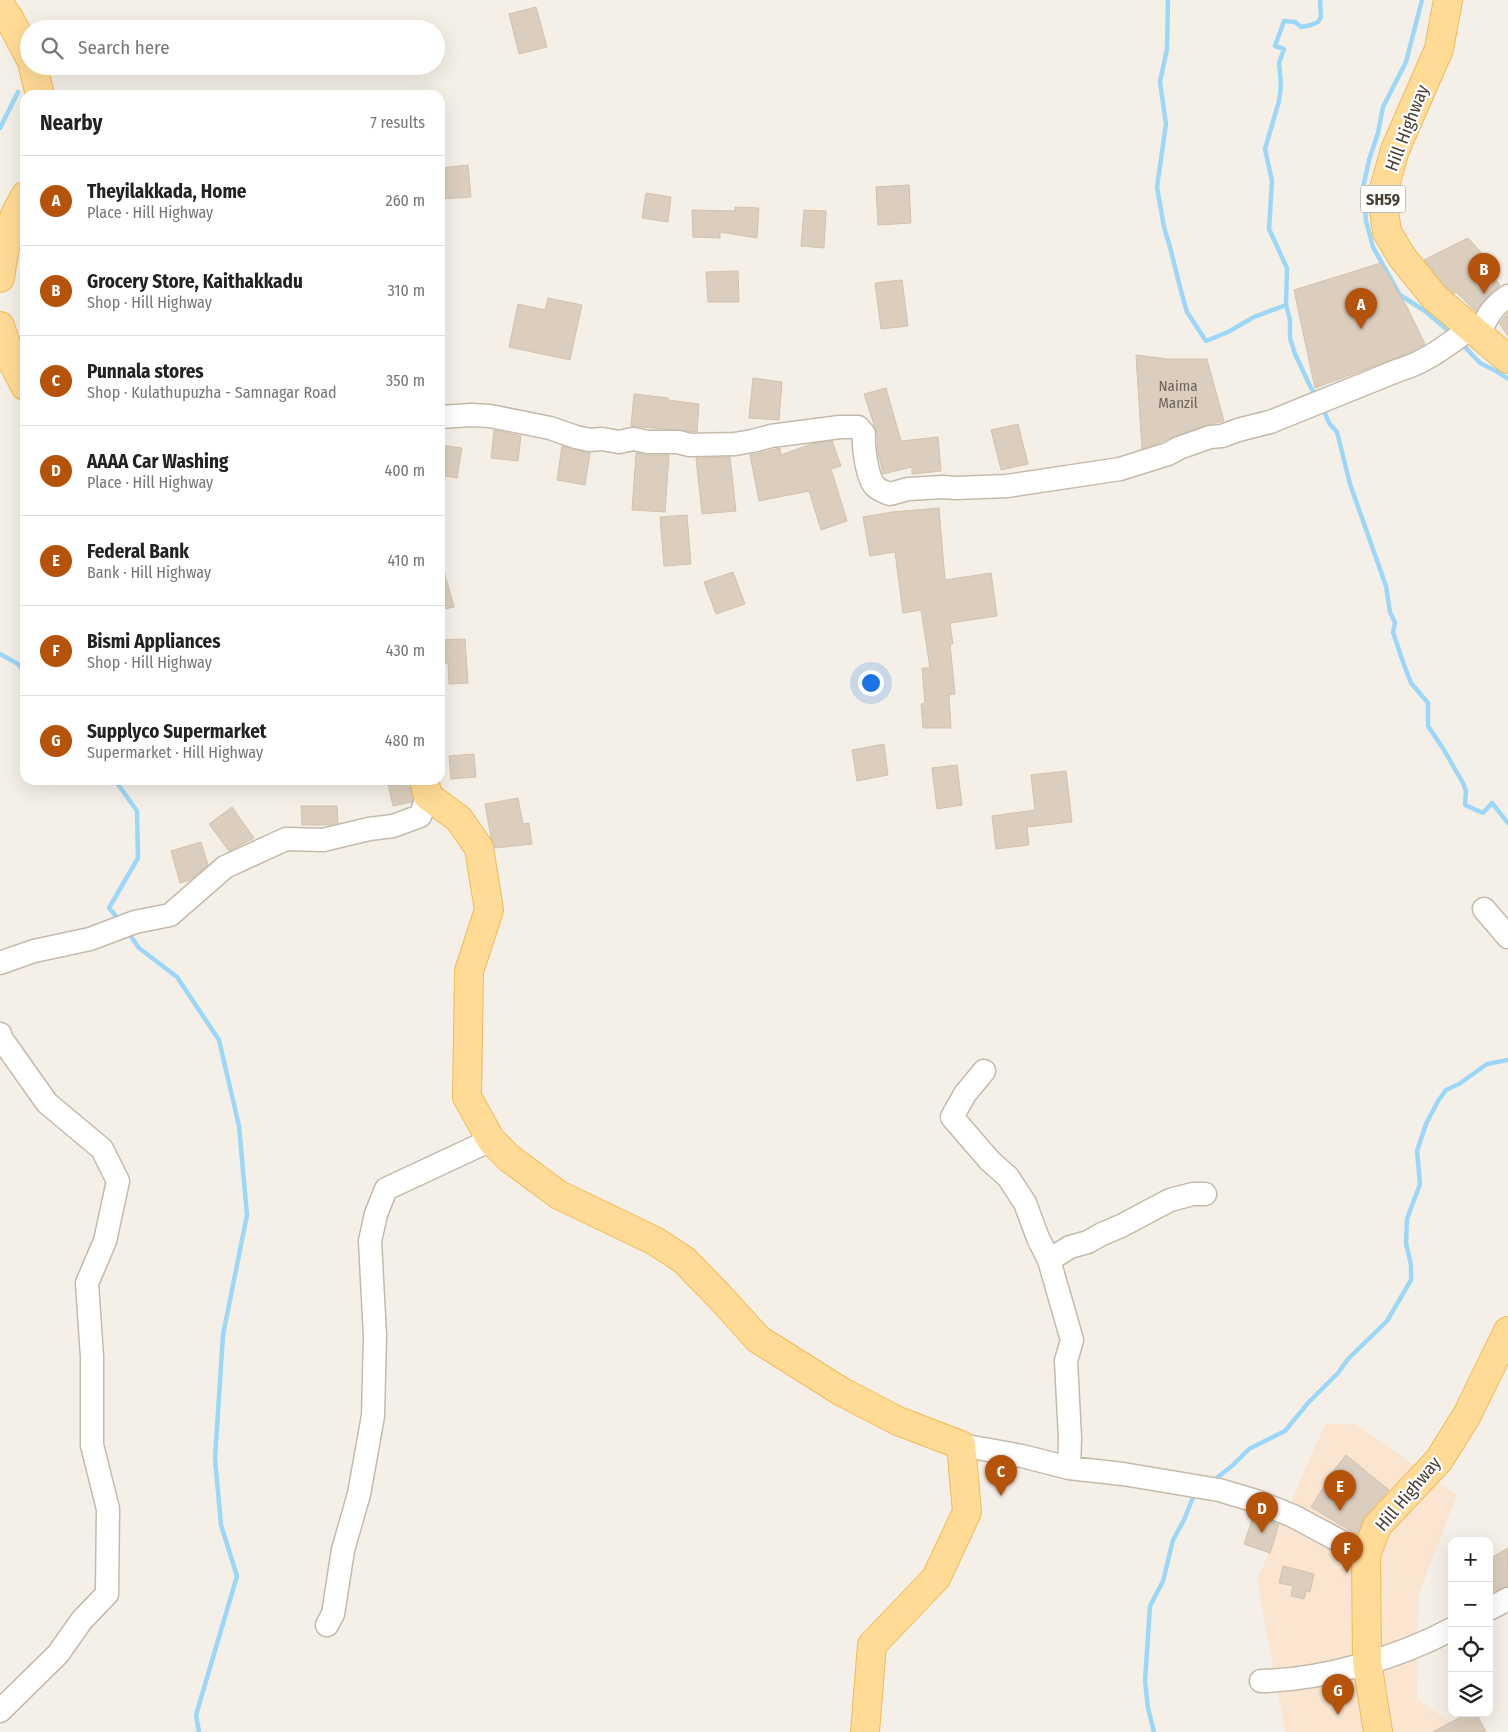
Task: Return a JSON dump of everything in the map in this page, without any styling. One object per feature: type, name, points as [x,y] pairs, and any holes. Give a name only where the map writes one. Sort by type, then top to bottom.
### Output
[{"type":"main road","name":"Hill Highway","points":[[1448,0],[1439,49],[1396,150],[1382,196],[1387,232],[1402,257],[1435,298],[1508,359]]},
{"type":"main road","points":[[0,5],[20,39]]},
{"type":"main road","points":[[35,75],[39,90]]},
{"type":"main road","points":[[0,278],[4,246],[20,204]]},
{"type":"main road","points":[[0,326],[11,359],[20,376]]},
{"type":"main road","points":[[426,788],[459,819],[479,848],[490,910],[469,970],[467,1097],[491,1140],[509,1158],[559,1195],[655,1241],[684,1260],[758,1339],[842,1392],[898,1421],[961,1445],[967,1512],[936,1578],[872,1645],[865,1732]]},
{"type":"main road","name":"Hill Highway","points":[[1378,1732],[1366,1662],[1366,1555],[1377,1526],[1439,1460],[1467,1415],[1508,1331]]},
{"type":"street","points":[[445,417],[490,416],[550,428],[589,440],[602,439],[619,442],[633,439],[648,442],[678,442],[690,445],[735,444],[752,442],[771,436],[840,426],[858,427],[864,434],[863,447],[869,473],[875,486],[890,494],[908,489],[1007,486],[1120,469],[1168,454],[1210,437],[1222,436],[1270,422],[1410,367],[1475,332],[1497,304],[1508,296]]},
{"type":"street","points":[[0,963],[34,950],[90,939],[135,922],[170,915],[225,867],[286,840],[323,840],[369,829],[393,826],[420,816],[426,788]]},
{"type":"street","points":[[1484,909],[1508,937]]},
{"type":"street","points":[[0,1034],[47,1103],[102,1149],[118,1181],[105,1241],[88,1283],[92,1357],[92,1445],[108,1509],[107,1594],[82,1620],[58,1654],[0,1711]]},
{"type":"street","points":[[984,1071],[965,1094],[952,1117],[990,1161],[1008,1177],[1025,1203],[1038,1238],[1049,1260],[1072,1340],[1066,1361],[1070,1438],[1069,1468]]},
{"type":"street","points":[[327,1625],[333,1614],[343,1550],[359,1494],[373,1416],[375,1336],[370,1240],[376,1214],[386,1189],[491,1140]]},
{"type":"street","points":[[1049,1260],[1070,1247],[1088,1242],[1170,1200],[1193,1194],[1205,1194]]},
{"type":"street","points":[[961,1445],[1022,1456],[1069,1468],[1123,1474],[1219,1490],[1238,1495],[1293,1516],[1366,1555]]},
{"type":"street","points":[[1493,1607],[1508,1599]]},
{"type":"street","points":[[1261,1681],[1307,1677],[1336,1671],[1408,1649],[1448,1631]]},
{"type":"shaded area","points":[[1325,1424],[1355,1424],[1457,1495],[1418,1597],[1417,1699],[1464,1732],[1285,1732],[1257,1580]]},
{"type":"building","points":[[536,7],[547,47],[519,54],[509,14]]},
{"type":"building","points":[[468,165],[471,197],[445,199],[445,167]]},
{"type":"building","points":[[909,185],[911,223],[878,225],[876,187]]},
{"type":"building","points":[[646,193],[671,197],[668,222],[642,218]]},
{"type":"building","points":[[735,207],[759,208],[757,238],[720,232],[720,238],[693,237],[692,210],[735,211]]},
{"type":"building","points":[[804,210],[826,211],[824,248],[801,246]]},
{"type":"building","points":[[1468,238],[1494,267],[1488,271],[1500,285],[1484,300],[1476,312],[1456,292],[1454,294],[1446,287],[1424,260]]},
{"type":"building","points":[[1381,263],[1407,307],[1425,344],[1404,355],[1315,388],[1294,290]]},
{"type":"building","points":[[738,271],[739,302],[708,302],[706,272]]},
{"type":"building","points":[[902,280],[908,326],[881,329],[875,283]]},
{"type":"building","points":[[548,298],[582,305],[570,360],[509,347],[518,304],[545,310]]},
{"type":"building","points":[[1508,313],[1508,336],[1499,323]]},
{"type":"building","points":[[1136,355],[1168,359],[1207,359],[1224,421],[1206,425],[1142,449]]},
{"type":"building","points":[[753,378],[782,382],[779,420],[749,418]]},
{"type":"building","points":[[886,388],[901,441],[938,437],[941,471],[912,474],[912,467],[883,474],[878,452],[877,434],[864,394]]},
{"type":"building","points":[[634,394],[699,404],[697,432],[631,426]]},
{"type":"building","points":[[1018,424],[1028,464],[1001,470],[991,430]]},
{"type":"building","points":[[494,430],[521,436],[518,461],[491,458]]},
{"type":"building","points":[[832,441],[841,466],[831,469],[847,521],[821,530],[809,491],[759,501],[750,455],[780,448],[781,455],[811,444]]},
{"type":"building","points":[[445,446],[462,448],[457,478],[445,476]]},
{"type":"building","points":[[562,446],[590,453],[585,485],[557,480]]},
{"type":"building","points":[[636,453],[669,455],[665,512],[632,510]]},
{"type":"building","points":[[730,457],[736,511],[702,514],[696,458]]},
{"type":"building","points":[[939,508],[945,580],[991,573],[997,616],[950,623],[953,644],[950,644],[955,694],[949,695],[951,728],[923,728],[921,704],[925,703],[922,668],[930,668],[921,610],[903,613],[895,552],[870,556],[863,517],[892,512]]},
{"type":"building","points":[[687,515],[691,564],[664,566],[660,517]]},
{"type":"building","points":[[733,572],[745,604],[716,614],[704,582]]},
{"type":"building","points":[[445,575],[454,607],[445,609]]},
{"type":"building","points":[[465,639],[468,683],[449,684],[448,663],[445,663],[445,640]]},
{"type":"building","points":[[884,744],[888,775],[857,781],[852,750]]},
{"type":"building","points":[[474,754],[476,777],[451,779],[449,756]]},
{"type":"building","points":[[957,765],[962,805],[937,809],[932,768]]},
{"type":"building","points":[[1066,771],[1072,822],[1027,827],[1029,845],[996,849],[992,816],[1035,810],[1031,775]]},
{"type":"building","points":[[388,785],[410,785],[412,802],[393,806]]},
{"type":"building","points":[[518,798],[523,824],[529,823],[532,844],[495,848],[491,838],[485,804]]},
{"type":"building","points":[[301,806],[337,806],[338,823],[302,825]]},
{"type":"building","points":[[232,807],[254,838],[229,851],[209,824]]},
{"type":"building","points":[[201,842],[208,865],[190,880],[180,883],[171,851]]},
{"type":"building","points":[[1346,1455],[1389,1490],[1365,1516],[1357,1535],[1311,1507],[1327,1479]]},
{"type":"building","points":[[1253,1517],[1265,1521],[1266,1519],[1279,1525],[1270,1553],[1244,1544]]},
{"type":"building","points":[[1508,1548],[1508,1586],[1493,1592],[1493,1582],[1493,1557]]},
{"type":"building","points":[[1283,1566],[1314,1574],[1310,1592],[1306,1591],[1304,1599],[1291,1596],[1293,1586],[1279,1583]]},
{"type":"building","points":[[1461,1717],[1478,1717],[1486,1732],[1433,1732]]},
{"type":"waterway","points":[[1168,0],[1167,49],[1160,82],[1166,124],[1157,187],[1164,227],[1187,312],[1206,341],[1228,332],[1254,317],[1286,305],[1290,320],[1290,338],[1295,354],[1311,388],[1317,396]]},
{"type":"waterway","points":[[1286,305],[1287,268],[1269,229],[1272,181],[1265,149],[1279,101],[1281,85],[1279,63],[1284,49],[1275,46],[1284,21],[1295,22],[1301,27],[1318,22],[1321,17],[1320,0]]},
{"type":"waterway","points":[[1422,0],[1406,62],[1383,107],[1363,188],[1366,221],[1373,247],[1400,295],[1425,311],[1451,333]]},
{"type":"waterway","points":[[0,128],[18,92]]},
{"type":"waterway","points":[[1462,344],[1480,363],[1508,379]]},
{"type":"waterway","points":[[1324,411],[1329,423],[1337,432],[1350,484],[1386,586],[1390,612],[1395,623],[1393,632],[1403,662],[1411,683],[1428,703],[1428,726],[1463,783],[1466,791],[1465,805],[1483,813],[1492,803],[1508,823]]},
{"type":"waterway","points":[[0,654],[20,666]]},
{"type":"waterway","points":[[115,915],[109,908],[138,858],[137,811],[119,785]]},
{"type":"waterway","points":[[132,938],[139,948],[177,977],[219,1040],[239,1126],[247,1215],[223,1335],[215,1458],[221,1525],[237,1576],[196,1715],[199,1732]]},
{"type":"waterway","points":[[1218,1477],[1249,1449],[1285,1431],[1308,1403],[1338,1373],[1348,1359],[1387,1321],[1411,1280],[1411,1265],[1406,1243],[1407,1219],[1420,1184],[1417,1151],[1426,1124],[1446,1090],[1459,1084],[1487,1064],[1508,1060]]},
{"type":"waterway","points":[[1154,1732],[1148,1708],[1145,1681],[1150,1606],[1163,1581],[1173,1540],[1184,1520],[1194,1495]]},
{"type":"place","name":"Grocery Store, Kaithakkadu","points":[[1484,294]]},
{"type":"place","name":"Theyilakkada, Home","points":[[1361,329]]},
{"type":"place","name":"Punnala stores","points":[[1001,1496]]},
{"type":"place","name":"Federal Bank","points":[[1340,1511]]},
{"type":"place","name":"AAAA Car Washing","points":[[1262,1533]]},
{"type":"place","name":"Bismi Appliances","points":[[1347,1573]]},
{"type":"place","name":"Supplyco Supermarket","points":[[1338,1715]]}]
